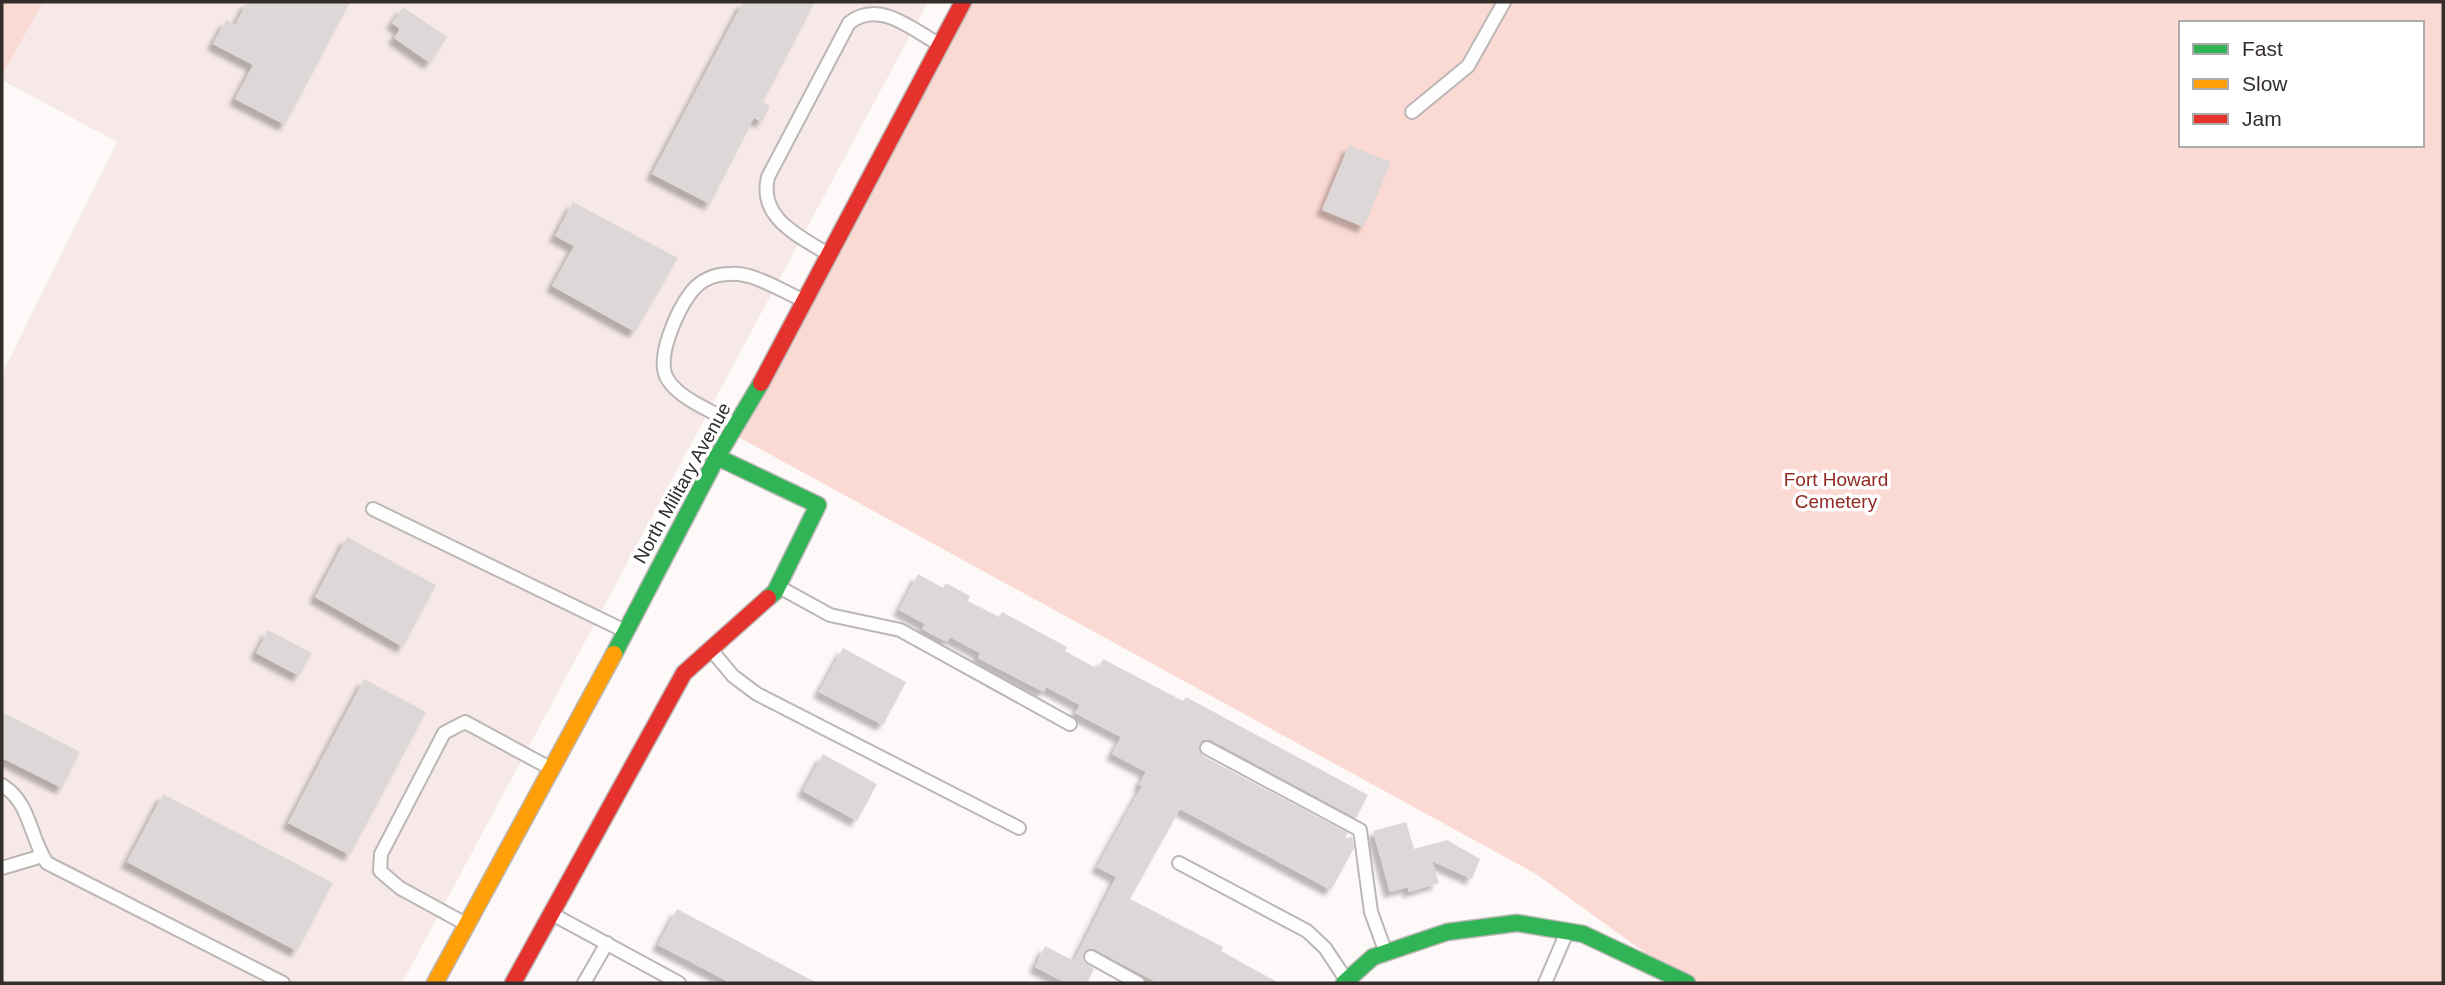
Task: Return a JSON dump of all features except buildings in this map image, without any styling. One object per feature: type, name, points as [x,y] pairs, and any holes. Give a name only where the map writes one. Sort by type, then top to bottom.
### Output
[{"type":"main road","name":"North Military Avenue","points":[[435,983],[717,457],[738,426],[806,301],[964,2]]},
{"type":"main road","points":[[513,983],[684,673],[778,586],[818,505],[717,457]]},
{"type":"main road","points":[[1346,982],[1373,957],[1447,932],[1517,923],[1583,934],[1687,983]]},
{"type":"lane","points":[[1412,113],[1468,66],[1504,2]]},
{"type":"lane","points":[[829,255],[776,217],[767,202],[765,189],[768,177],[849,23],[860,14],[873,11],[885,14],[941,45]]},
{"type":"lane","points":[[738,426],[682,394],[667,380],[661,363],[665,344],[692,291],[711,276],[732,273],[752,278],[806,301]]},
{"type":"lane","points":[[373,509],[626,631]]},
{"type":"lane","points":[[778,586],[830,615],[900,630],[1070,724]]},
{"type":"lane","points":[[711,649],[733,676],[757,694],[1019,828]]},
{"type":"lane","points":[[467,925],[400,888],[380,871],[381,854],[444,733],[465,722],[552,768]]},
{"type":"lane","points":[[1207,748],[1360,830],[1371,912],[1386,953]]},
{"type":"lane","points":[[2,785],[22,803],[47,863],[283,983]]},
{"type":"lane","points":[[2,868],[42,856]]},
{"type":"lane","points":[[1178,863],[1307,931],[1325,948],[1346,982]]},
{"type":"lane","points":[[552,914],[680,983]]},
{"type":"lane","points":[[1545,983],[1568,931]]},
{"type":"lane","points":[[584,983],[607,943]]},
{"type":"lane","points":[[1091,957],[1138,983]]},
{"type":"shaded area","points":[[2,2],[928,2],[402,983],[2,983],[2,374],[117,142],[2,80]]},
{"type":"green space","points":[[2,2],[43,2],[2,75]]},
{"type":"green space","name":"Fort Howard Cemetery","points":[[963,2],[2443,2],[2443,983],[1687,983],[1536,874],[733,434]]},
{"type":"traffic: fast","points":[[614,654],[717,457],[761,383]]},
{"type":"traffic: fast","points":[[717,457],[818,505],[775,592],[768,598]]},
{"type":"traffic: fast","points":[[1344,983],[1373,957],[1447,932],[1517,923],[1583,934],[1687,983]]},
{"type":"traffic: slow","points":[[435,983],[614,654]]},
{"type":"traffic: jam","points":[[761,383],[963,2]]},
{"type":"traffic: jam","points":[[513,983],[684,673],[768,598]]}]
